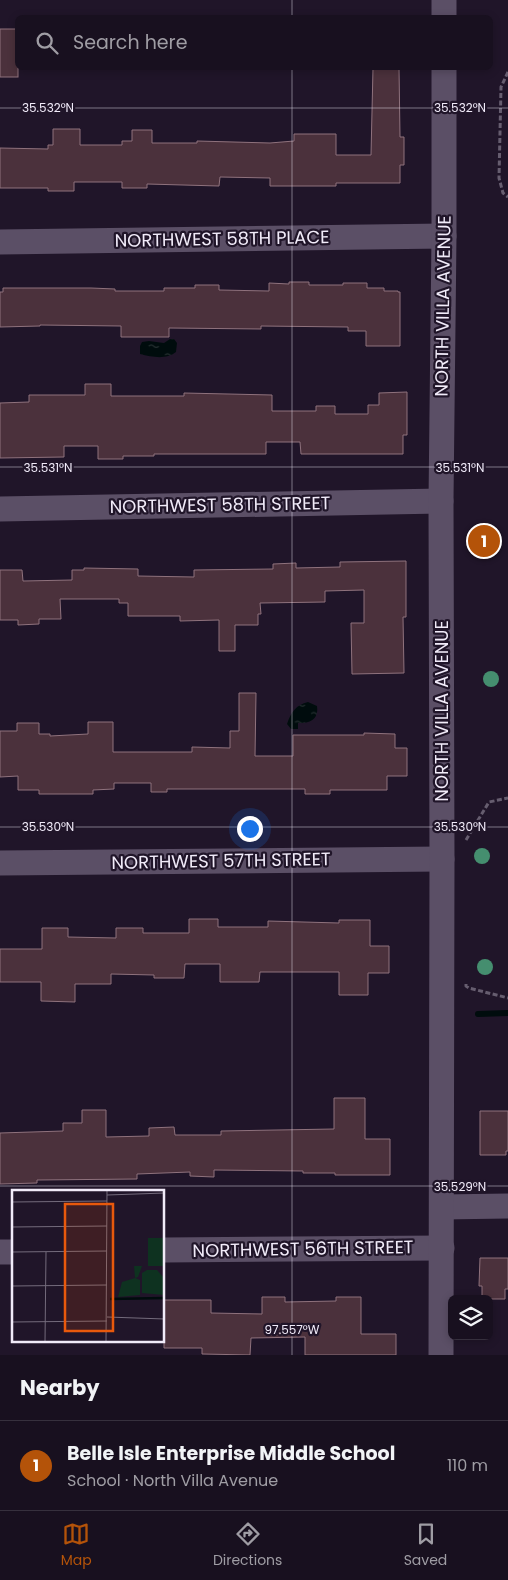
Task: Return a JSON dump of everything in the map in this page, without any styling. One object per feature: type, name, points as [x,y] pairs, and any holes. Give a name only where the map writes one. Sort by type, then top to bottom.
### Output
[{"type":"street","points":[[444,0],[444,15]]},
{"type":"street","name":"NORTH VILLA AVENUE","points":[[441,1355],[441,502],[444,70]]},
{"type":"street","name":"NORTHWEST 58TH PLACE","points":[[0,242],[444,236]]},
{"type":"street","name":"NORTHWEST 58TH STREET","points":[[0,509],[441,502]]},
{"type":"street","name":"NORTHWEST 57TH STREET","points":[[0,863],[442,860]]},
{"type":"street","points":[[442,1207],[508,1206]]},
{"type":"street","name":"NORTHWEST 56TH STREET","points":[[165,1250],[442,1248]]},
{"type":"path","points":[[508,72],[501,87],[498,178],[503,193],[508,197]]},
{"type":"path","points":[[465,842],[488,802],[508,798]]},
{"type":"path","points":[[466,977],[466,986],[508,998]]},
{"type":"water","points":[[174,339],[177,343],[176,352],[172,355],[159,357],[140,354],[142,342],[164,343]]},
{"type":"water","points":[[308,702],[317,706],[317,714],[313,720],[306,723],[298,723],[298,729],[291,729],[287,724],[290,716],[297,707]]},
{"type":"building","points":[[0,29],[15,29],[15,70],[18,70],[18,77],[0,77]]},
{"type":"building","points":[[373,70],[399,70],[400,137],[404,137],[404,165],[400,165],[400,183],[336,183],[336,186],[270,186],[270,178],[220,177],[219,186],[147,184],[147,188],[122,188],[122,182],[74,182],[74,191],[48,191],[48,188],[0,188],[0,148],[48,149],[48,145],[53,145],[53,129],[80,129],[80,145],[122,145],[122,141],[132,141],[132,130],[152,130],[152,143],[197,143],[197,141],[270,143],[294,141],[294,134],[336,134],[336,155],[371,155]]},
{"type":"building","points":[[289,282],[309,282],[309,285],[367,283],[367,288],[384,288],[384,291],[400,292],[400,346],[366,346],[366,331],[348,331],[348,327],[261,326],[261,329],[169,328],[169,337],[121,337],[121,326],[40,325],[0,327],[0,292],[3,292],[3,288],[91,288],[115,289],[115,291],[164,291],[164,288],[195,288],[195,285],[219,285],[219,290],[269,291],[269,283],[289,284]]},
{"type":"building","points":[[85,384],[111,384],[111,396],[184,396],[184,393],[272,395],[272,411],[316,411],[316,406],[335,406],[335,414],[368,414],[368,405],[379,405],[379,393],[407,392],[407,435],[403,435],[403,454],[301,454],[300,442],[266,442],[266,454],[154,454],[154,456],[123,456],[123,459],[98,459],[98,446],[64,446],[64,457],[0,458],[0,403],[29,402],[29,395],[85,395]]},
{"type":"building","points":[[406,561],[406,617],[403,617],[404,673],[352,674],[351,623],[364,623],[364,590],[325,591],[325,602],[260,603],[261,614],[258,614],[258,625],[235,625],[235,651],[219,651],[219,620],[180,621],[180,616],[128,616],[128,603],[119,603],[119,599],[60,599],[61,619],[39,619],[39,624],[18,625],[18,620],[0,620],[0,570],[22,570],[23,581],[72,580],[72,570],[84,570],[84,568],[138,569],[138,576],[194,577],[194,570],[273,569],[273,564],[296,563],[296,568],[340,567],[340,562]]},
{"type":"building","points":[[239,693],[256,693],[255,756],[293,756],[293,735],[395,734],[395,748],[407,748],[407,776],[387,776],[387,790],[330,790],[330,794],[305,794],[305,789],[167,789],[167,792],[151,792],[151,783],[114,783],[114,789],[93,790],[93,794],[39,794],[39,790],[18,790],[18,776],[0,777],[0,731],[17,731],[17,723],[39,723],[39,734],[50,734],[50,736],[88,734],[88,722],[113,722],[113,752],[192,752],[192,747],[230,748],[230,731],[239,731]]},
{"type":"building","points":[[189,919],[218,919],[218,927],[268,927],[268,921],[339,923],[339,920],[370,920],[370,946],[389,946],[389,973],[368,973],[368,995],[339,995],[339,972],[260,972],[259,982],[220,982],[220,964],[185,964],[184,978],[154,978],[154,975],[111,974],[111,984],[75,984],[75,1002],[41,1001],[41,982],[0,982],[0,949],[42,949],[42,928],[68,928],[68,937],[116,938],[116,928],[143,928],[143,933],[189,933]]},
{"type":"building","points":[[334,1098],[365,1098],[365,1139],[390,1139],[390,1175],[335,1175],[335,1173],[303,1173],[303,1171],[214,1170],[214,1177],[190,1176],[190,1172],[137,1174],[137,1179],[37,1180],[37,1183],[0,1184],[0,1133],[63,1131],[63,1123],[82,1123],[82,1110],[106,1110],[106,1137],[149,1136],[149,1128],[174,1127],[175,1135],[221,1135],[221,1131],[334,1129]]},
{"type":"building","points":[[480,1111],[508,1111],[508,1151],[506,1151],[506,1155],[480,1155]]},
{"type":"building","points":[[480,1258],[508,1258],[508,1289],[505,1289],[505,1299],[493,1299],[493,1295],[482,1295],[482,1286],[479,1286]]},
{"type":"building","points":[[262,1297],[285,1297],[285,1302],[336,1301],[336,1297],[361,1297],[361,1334],[396,1334],[396,1355],[305,1355],[305,1337],[251,1338],[250,1355],[202,1354],[202,1348],[164,1348],[165,1300],[211,1300],[211,1313],[262,1314]]},
{"type":"waterway","points":[[478,1014],[508,1013]]},
{"type":"place","name":"Belle Isle Enterprise Middle School","points":[[484,541]]}]
